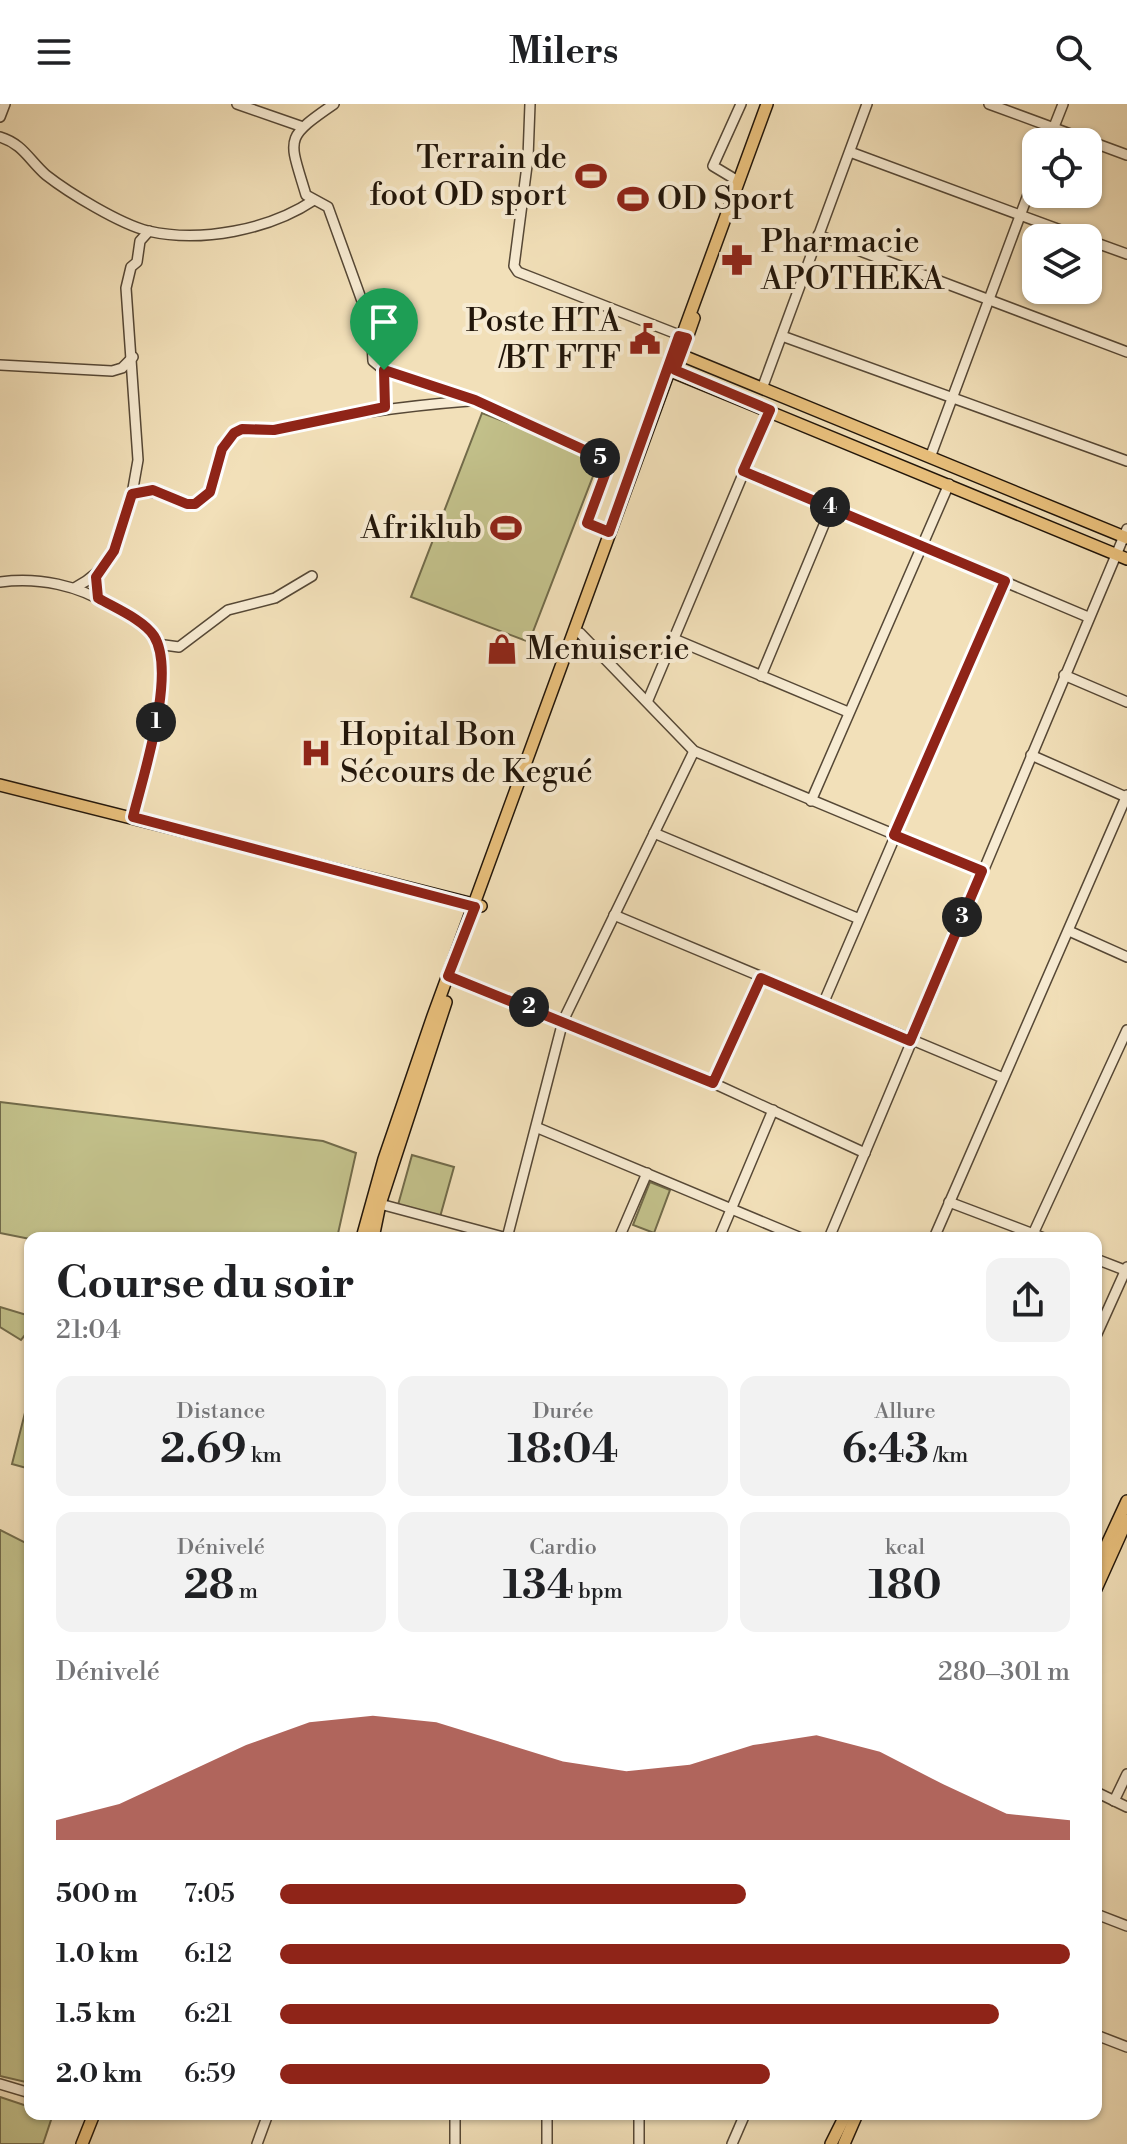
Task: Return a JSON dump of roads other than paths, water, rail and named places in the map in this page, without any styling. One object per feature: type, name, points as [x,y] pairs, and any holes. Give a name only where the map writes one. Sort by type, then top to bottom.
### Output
[{"type":"main road","points":[[364,1232],[384,1159],[580,633],[767,104]]},
{"type":"main road","points":[[683,337],[774,104]]},
{"type":"main road","points":[[678,353],[1126,535]]},
{"type":"main road","points":[[672,370],[1121,557]]},
{"type":"main road","points":[[478,906],[609,532],[672,370]]},
{"type":"main road","points":[[0,785],[478,906]]},
{"type":"main road","points":[[374,1232],[380,1204],[451,977]]},
{"type":"main road","points":[[1102,1555],[1127,1501]]},
{"type":"main road","points":[[1102,1575],[1127,1520]]},
{"type":"main road","points":[[74,2144],[84,2120]]},
{"type":"main road","points":[[82,2144],[92,2120]]},
{"type":"main road","points":[[831,2144],[843,2120]]},
{"type":"main road","points":[[844,2144],[854,2120]]},
{"type":"street","points":[[0,117],[5,104]]},
{"type":"street","points":[[237,104],[303,127]]},
{"type":"street","points":[[334,104],[293,137],[292,149],[306,195],[328,207],[371,326],[373,361],[384,370],[475,400],[604,459],[607,469],[587,523],[609,532]]},
{"type":"street","points":[[530,104],[528,158],[514,266],[518,272],[683,337]]},
{"type":"street","points":[[738,181],[713,166],[741,104]]},
{"type":"street","points":[[763,386],[867,104]]},
{"type":"street","points":[[989,104],[1053,128],[1063,104]]},
{"type":"street","points":[[0,137],[16,141],[46,174],[80,197],[149,231],[213,235],[278,219],[314,200]]},
{"type":"street","points":[[1102,146],[1127,155]]},
{"type":"street","points":[[850,152],[1044,224]]},
{"type":"street","points":[[931,455],[986,298],[1023,208]]},
{"type":"street","points":[[76,587],[96,577],[114,551],[132,494],[138,460],[126,288],[131,267],[137,262],[140,241],[149,231]]},
{"type":"street","points":[[818,235],[1127,352]]},
{"type":"street","points":[[1102,245],[1127,254]]},
{"type":"street","points":[[782,336],[951,400],[1127,461]]},
{"type":"street","points":[[0,365],[112,371],[122,368],[133,357]]},
{"type":"street","points":[[384,370],[385,407]]},
{"type":"street","points":[[132,494],[153,490],[187,504],[195,504],[210,492],[222,449],[234,433],[242,429],[274,430],[385,407],[475,400]]},
{"type":"street","points":[[648,700],[770,410]]},
{"type":"street","points":[[743,471],[1088,617]]},
{"type":"street","points":[[811,801],[949,484]]},
{"type":"street","points":[[761,676],[831,508]]},
{"type":"street","points":[[832,1232],[1088,617],[1121,557],[1126,535]]},
{"type":"street","points":[[0,572],[4,581],[76,587],[144,626],[157,644],[161,695],[133,817]]},
{"type":"street","points":[[157,644],[179,647],[228,610],[275,598],[312,576]]},
{"type":"street","points":[[96,577],[98,598]]},
{"type":"street","points":[[823,1004],[857,918],[1005,581]]},
{"type":"street","points":[[580,633],[694,751],[982,871]]},
{"type":"street","points":[[674,639],[848,712]]},
{"type":"street","points":[[1064,675],[1127,702]]},
{"type":"street","points":[[509,1232],[538,1128],[563,1021],[694,751]]},
{"type":"street","points":[[936,1232],[1127,796],[1031,755]]},
{"type":"street","points":[[654,833],[857,918]]},
{"type":"street","points":[[614,915],[1003,1078]]},
{"type":"street","points":[[1069,931],[1127,957]]},
{"type":"street","points":[[451,977],[713,1083],[865,1153]]},
{"type":"street","points":[[713,1083],[761,978]]},
{"type":"street","points":[[1034,1232],[1127,1030]]},
{"type":"street","points":[[722,1232],[773,1110]]},
{"type":"street","points":[[538,1128],[787,1232]]},
{"type":"street","points":[[622,1232],[647,1173]]},
{"type":"street","points":[[949,1202],[1028,1232]]},
{"type":"street","points":[[380,1204],[485,1232]]},
{"type":"street","points":[[1102,1261],[1127,1270],[1102,1323]]},
{"type":"street","points":[[1114,1801],[1127,1774]]},
{"type":"street","points":[[1102,1795],[1127,1807]]},
{"type":"street","points":[[1102,1916],[1127,1926]]},
{"type":"street","points":[[1102,2037],[1127,2047]]},
{"type":"street","points":[[0,2084],[24,2091]]},
{"type":"street","points":[[257,2144],[266,2120]]},
{"type":"street","points":[[455,2120],[455,2144]]},
{"type":"street","points":[[547,2120],[547,2144]]},
{"type":"street","points":[[639,2120],[639,2144]]},
{"type":"street","points":[[732,2144],[742,2120]]},
{"type":"place","name":"Terrain de foot OD sport","points":[[591,176]]},
{"type":"place","name":"OD Sport","points":[[633,199]]},
{"type":"place","name":"Pharmacie APOTHEKA","points":[[737,260]]},
{"type":"place","name":"Poste HTA /BT FTF","points":[[645,339]]},
{"type":"place","name":"Afriklub","points":[[506,528]]},
{"type":"place","name":"Menuiserie","points":[[502,649]]},
{"type":"place","name":"Hopital Bon Sécours de Kegué","points":[[316,753]]}]
